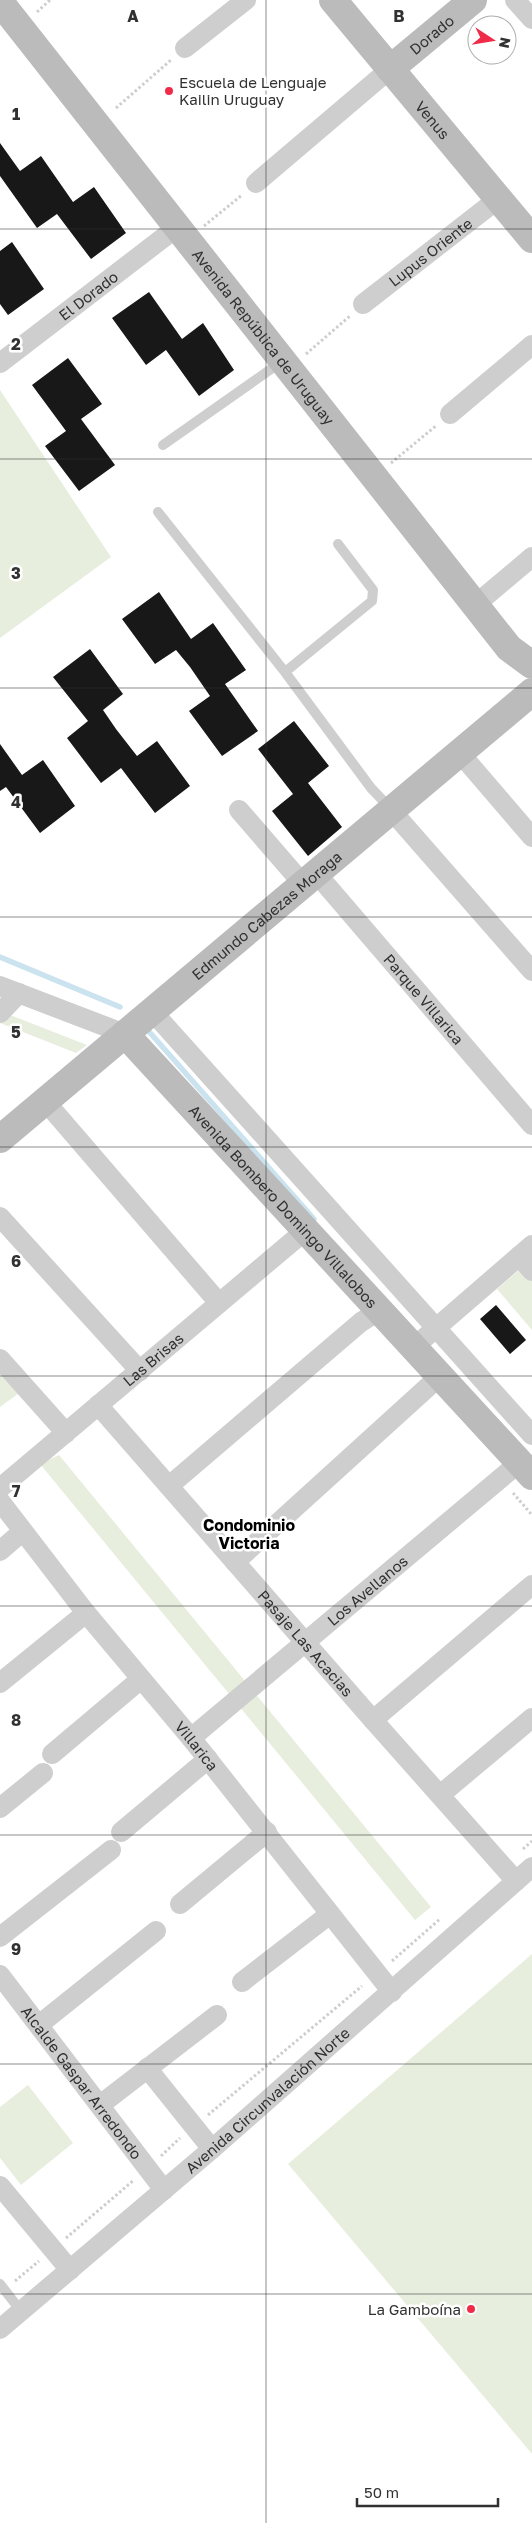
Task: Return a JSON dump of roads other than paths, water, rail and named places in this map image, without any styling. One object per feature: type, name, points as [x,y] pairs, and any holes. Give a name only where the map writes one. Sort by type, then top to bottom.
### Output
[{"type":"street","points":[[185,48],[246,0]]},
{"type":"street","name":"Venus","points":[[333,0],[532,239]]},
{"type":"street","name":"Dorado","points":[[390,69],[473,0]]},
{"type":"street","points":[[515,0],[532,19]]},
{"type":"street","name":"Avenida República de Uruguay","points":[[0,2],[176,228],[294,358],[509,648],[532,665]]},
{"type":"street","points":[[256,183],[390,69]]},
{"type":"street","name":"Lupus Oriente","points":[[363,304],[498,199]]},
{"type":"street","name":"El Dorado","points":[[0,363],[176,228]]},
{"type":"street","points":[[450,414],[532,345]]},
{"type":"street","points":[[475,604],[532,557]]},
{"type":"street","name":"Edmundo Cabezas Moraga","points":[[0,1139],[532,692]]},
{"type":"street","points":[[459,752],[532,837]]},
{"type":"street","name":"Parque Villarica","points":[[239,810],[310,878],[532,1125]]},
{"type":"street","points":[[391,810],[532,971]]},
{"type":"street","name":"Avenida Bombero Domingo Villalobos","points":[[0,986],[125,1034],[526,1469]]},
{"type":"street","points":[[0,1013],[19,993]]},
{"type":"street","name":"Avenida Bombero Domingo Villalobos","points":[[152,1011],[532,1435]]},
{"type":"street","points":[[45,1100],[219,1303]]},
{"type":"street","points":[[0,1217],[140,1371]]},
{"type":"street","name":"Las Brisas","points":[[0,1488],[306,1230]]},
{"type":"street","points":[[414,1347],[526,1251],[532,1271]]},
{"type":"street","points":[[169,1486],[361,1322],[380,1310]]},
{"type":"street","points":[[0,1359],[66,1432]]},
{"type":"street","points":[[234,1562],[441,1376]]},
{"type":"street","name":"Pasaje Las Acacias","points":[[98,1405],[373,1720],[510,1873]]},
{"type":"street","name":"Los Avellanos","points":[[191,1738],[306,1642],[526,1469]]},
{"type":"street","name":"Villarica","points":[[0,1501],[86,1613],[267,1832],[392,1992]]},
{"type":"street","points":[[0,1551],[22,1532]]},
{"type":"street","points":[[373,1720],[532,1585]]},
{"type":"street","points":[[0,1683],[86,1613]]},
{"type":"street","points":[[52,1754],[141,1679]]},
{"type":"street","points":[[440,1795],[532,1718]]},
{"type":"street","points":[[121,1832],[208,1760]]},
{"type":"street","points":[[0,1808],[43,1774]]},
{"type":"street","points":[[180,1904],[267,1832]]},
{"type":"street","points":[[0,1937],[111,1850]]},
{"type":"street","name":"Avenida Circunvalación Norte","points":[[0,2329],[212,2149],[392,1992],[510,1873],[532,1867]]},
{"type":"street","points":[[242,1982],[330,1914]]},
{"type":"street","points":[[40,2024],[156,1931]]},
{"type":"street","name":"Alcalde Gaspar Arredondo","points":[[0,1975],[40,2024],[164,2190]]},
{"type":"street","points":[[100,2105],[217,2015]]},
{"type":"street","points":[[148,2068],[212,2149]]},
{"type":"street","points":[[3,2196],[70,2270]]},
{"type":"lane","points":[[164,445],[294,358]]},
{"type":"lane","points":[[158,512],[285,672],[371,788],[391,810]]},
{"type":"lane","points":[[285,672],[372,601],[373,590],[338,544]]},
{"type":"lane","points":[[2,2287],[21,2311]]},
{"type":"waterway","points":[[0,957],[120,1007]]},
{"type":"waterway","points":[[145,1027],[314,1219]]},
{"type":"place","name":"Escuela de Lenguaje Kailin Uruguay","points":[[169,91]]},
{"type":"place","name":"La Gamboína","points":[[471,2309]]},
{"type":"district","name":"Condominio Victoria","points":[[249,1534]]}]
